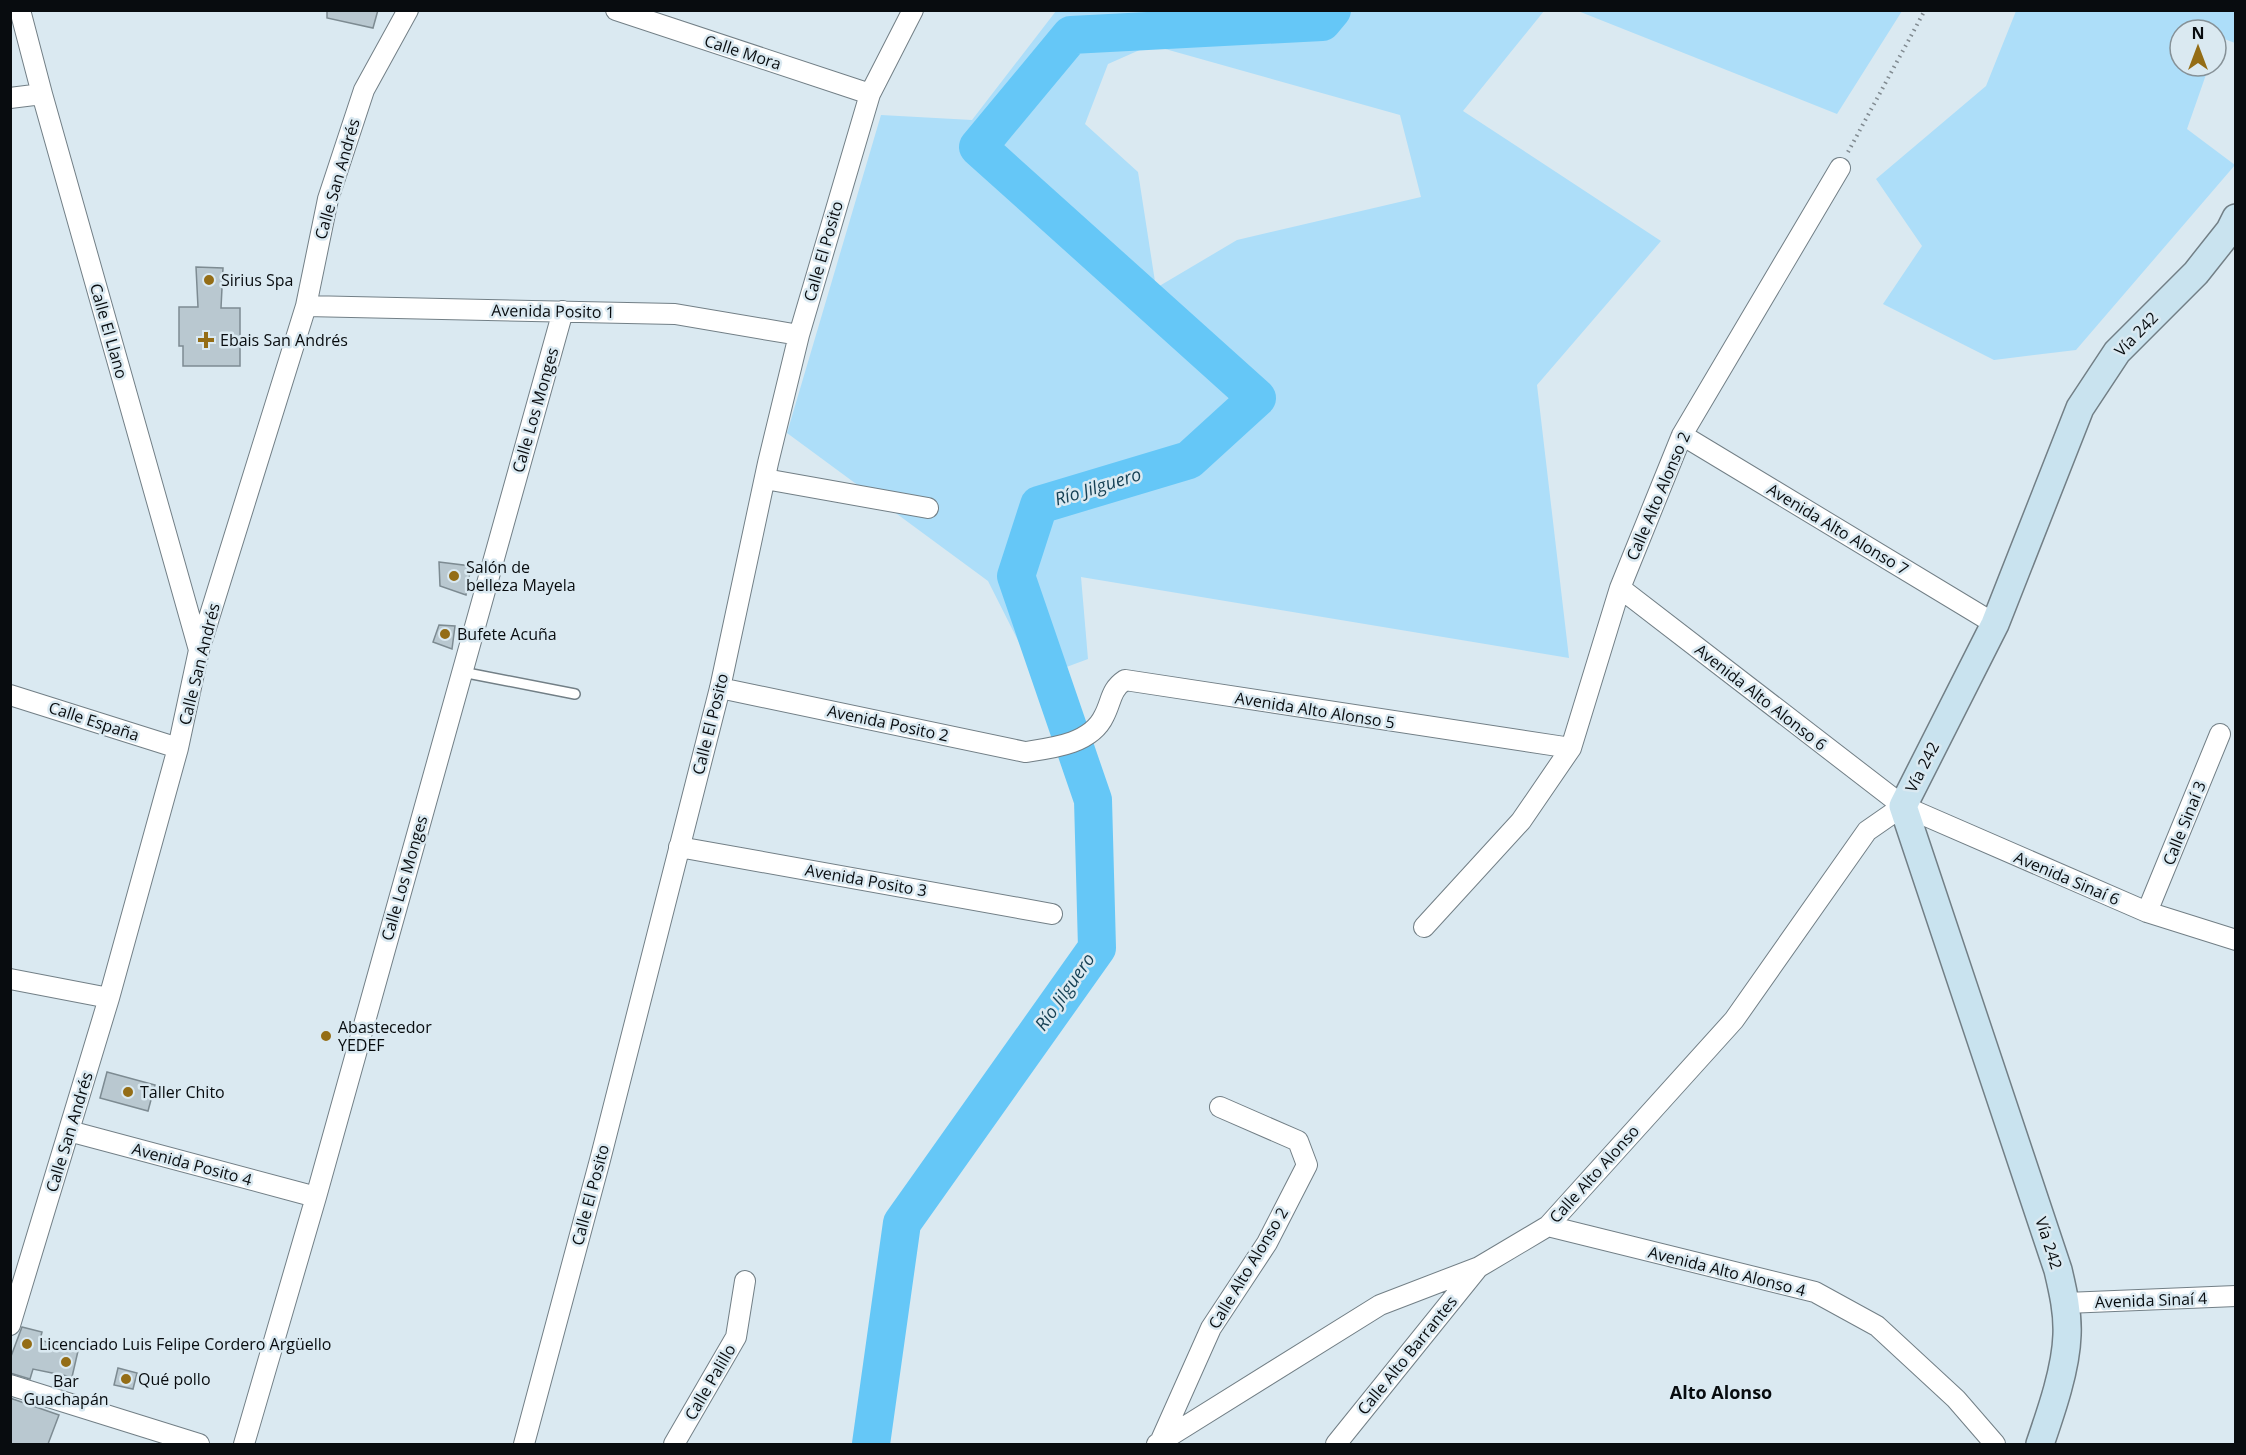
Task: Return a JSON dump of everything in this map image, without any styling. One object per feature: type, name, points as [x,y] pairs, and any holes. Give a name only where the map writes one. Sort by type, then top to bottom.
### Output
[{"type":"main road","name":"Vía 242","points":[[2040,1444],[2055,1399],[2067,1337],[2066,1303],[2058,1270],[1903,806],[1995,624],[2080,408],[2117,352],[2196,273],[2230,230],[2235,218]]},
{"type":"street","name":"Calle El Llano","points":[[20,10],[199,650]]},
{"type":"street","name":"Calle San Andrés","points":[[10,1325],[109,998],[178,748],[199,650],[306,306],[328,200],[364,90],[408,10]]},
{"type":"street","name":"Calle Mora","points":[[616,10],[870,94]]},
{"type":"street","name":"Calle El Posito","points":[[524,1444],[600,1160],[720,688],[799,334],[870,94],[913,10]]},
{"type":"street","points":[[10,98],[42,94]]},
{"type":"street","name":"Calle Alto Alonso 2","points":[[1424,927],[1521,821],[1571,748],[1620,588],[1682,435],[1840,168]]},
{"type":"street","name":"Avenida Posito 1","points":[[306,306],[675,314],[799,334]]},
{"type":"street","name":"Calle Los Monges","points":[[244,1444],[316,1197],[562,310]]},
{"type":"street","name":"Avenida Alto Alonso 7","points":[[1682,435],[1995,624]]},
{"type":"street","points":[[765,479],[928,508]]},
{"type":"street","name":"Avenida Alto Alonso 6","points":[[1620,588],[1903,806]]},
{"type":"street","name":"Avenida Alto Alonso 5","points":[[1090,734],[1104,717],[1110,695],[1116,686],[1125,680],[1571,748]]},
{"type":"street","name":"Avenida Posito 2","points":[[720,688],[1025,753],[1057,748],[1090,734]]},
{"type":"street","name":"Calle España","points":[[10,694],[178,748]]},
{"type":"street","name":"Calle Sinaí 3","points":[[2147,912],[2220,734]]},
{"type":"street","name":"Avenida Sinaí 6","points":[[1903,806],[2147,912],[2235,940]]},
{"type":"street","name":"Calle Alto Alonso","points":[[1159,1442],[1380,1305],[1479,1267],[1548,1226],[1734,1020],[1867,831],[1903,806]]},
{"type":"street","name":"Avenida Posito 3","points":[[679,847],[1052,914]]},
{"type":"street","points":[[10,978],[109,998]]},
{"type":"street","name":"Calle Alto Alonso 2","points":[[1159,1442],[1211,1328],[1267,1243],[1307,1165],[1298,1141],[1220,1107]]},
{"type":"street","name":"Avenida Posito 4","points":[[69,1131],[316,1197]]},
{"type":"street","name":"Avenida Alto Alonso 4","points":[[1548,1226],[1815,1292],[1877,1326],[1956,1399],[1995,1444]]},
{"type":"street","name":"Calle Alto Barrantes","points":[[1336,1444],[1479,1267]]},
{"type":"street","name":"Calle Palillo","points":[[674,1444],[736,1337],[745,1281]]},
{"type":"street","name":"Avenida Sinaí 4","points":[[2066,1303],[2235,1296]]},
{"type":"street","points":[[10,1385],[199,1444]]},
{"type":"lane","points":[[462,672],[575,694]]},
{"type":"path","points":[[1840,168],[1925,10]]},
{"type":"shaded area","points":[[1902,10],[1837,114],[1578,11]]},
{"type":"shaded area","points":[[1056,11],[1544,11],[1463,111],[1661,241],[1537,385],[1569,658],[1081,577],[1088,659],[1037,678],[988,581],[787,433],[881,115],[972,120]],"holes":[[[1151,45],[1400,115],[1421,197],[1237,240],[1156,288],[1138,172],[1085,124],[1108,64]]]},
{"type":"shaded area","points":[[2016,11],[2235,11],[2235,43],[2228,40],[2228,18],[2168,18],[2168,78],[2205,78],[2187,129],[2235,165],[2076,350],[1994,360],[1883,304],[1922,246],[1876,179],[1986,86]]},
{"type":"building","points":[[327,10],[378,10],[373,28],[327,18]]},
{"type":"building","name":"Ebais San Andrés","points":[[196,267],[223,268],[221,308],[240,308],[240,366],[183,366],[183,346],[179,346],[179,307],[198,307]]},
{"type":"building","name":"Salón de belleza Mayela","points":[[439,562],[471,566],[466,595],[440,586]]},
{"type":"building","name":"Bufete Acuña","points":[[439,625],[455,626],[452,649],[433,642]]},
{"type":"building","name":"Taller Chito","points":[[107,1072],[155,1085],[148,1111],[100,1098]]},
{"type":"building","points":[[22,1327],[42,1332],[40,1340],[78,1351],[72,1377],[33,1369],[30,1379],[10,1373],[10,1359]]},
{"type":"building","name":"Qué pollo","points":[[118,1368],[137,1373],[133,1389],[114,1385]]},
{"type":"building","points":[[10,1398],[59,1415],[48,1444],[10,1444]]},
{"type":"waterway","name":"Río Jilguero","points":[[871,1444],[902,1223],[1097,948],[1093,800],[1016,576],[1039,505],[1189,460],[1257,398],[978,147],[1071,35],[1322,22],[1332,10]]},
{"type":"place","name":"Sirius Spa","points":[[209,280]]},
{"type":"place","name":"Ebais San Andrés","points":[[206,340]]},
{"type":"place","name":"Salón de belleza Mayela","points":[[454,576]]},
{"type":"place","name":"Bufete Acuña","points":[[445,634]]},
{"type":"place","name":"Abastecedor YEDEF","points":[[326,1036]]},
{"type":"place","name":"Taller Chito","points":[[128,1092]]},
{"type":"place","name":"Licenciado Luis Felipe Cordero Argüello","points":[[27,1344]]},
{"type":"place","name":"Bar Guachapán","points":[[66,1362]]},
{"type":"place","name":"Qué pollo","points":[[126,1379]]},
{"type":"district","name":"Alto Alonso","points":[[1721,1393]]}]
